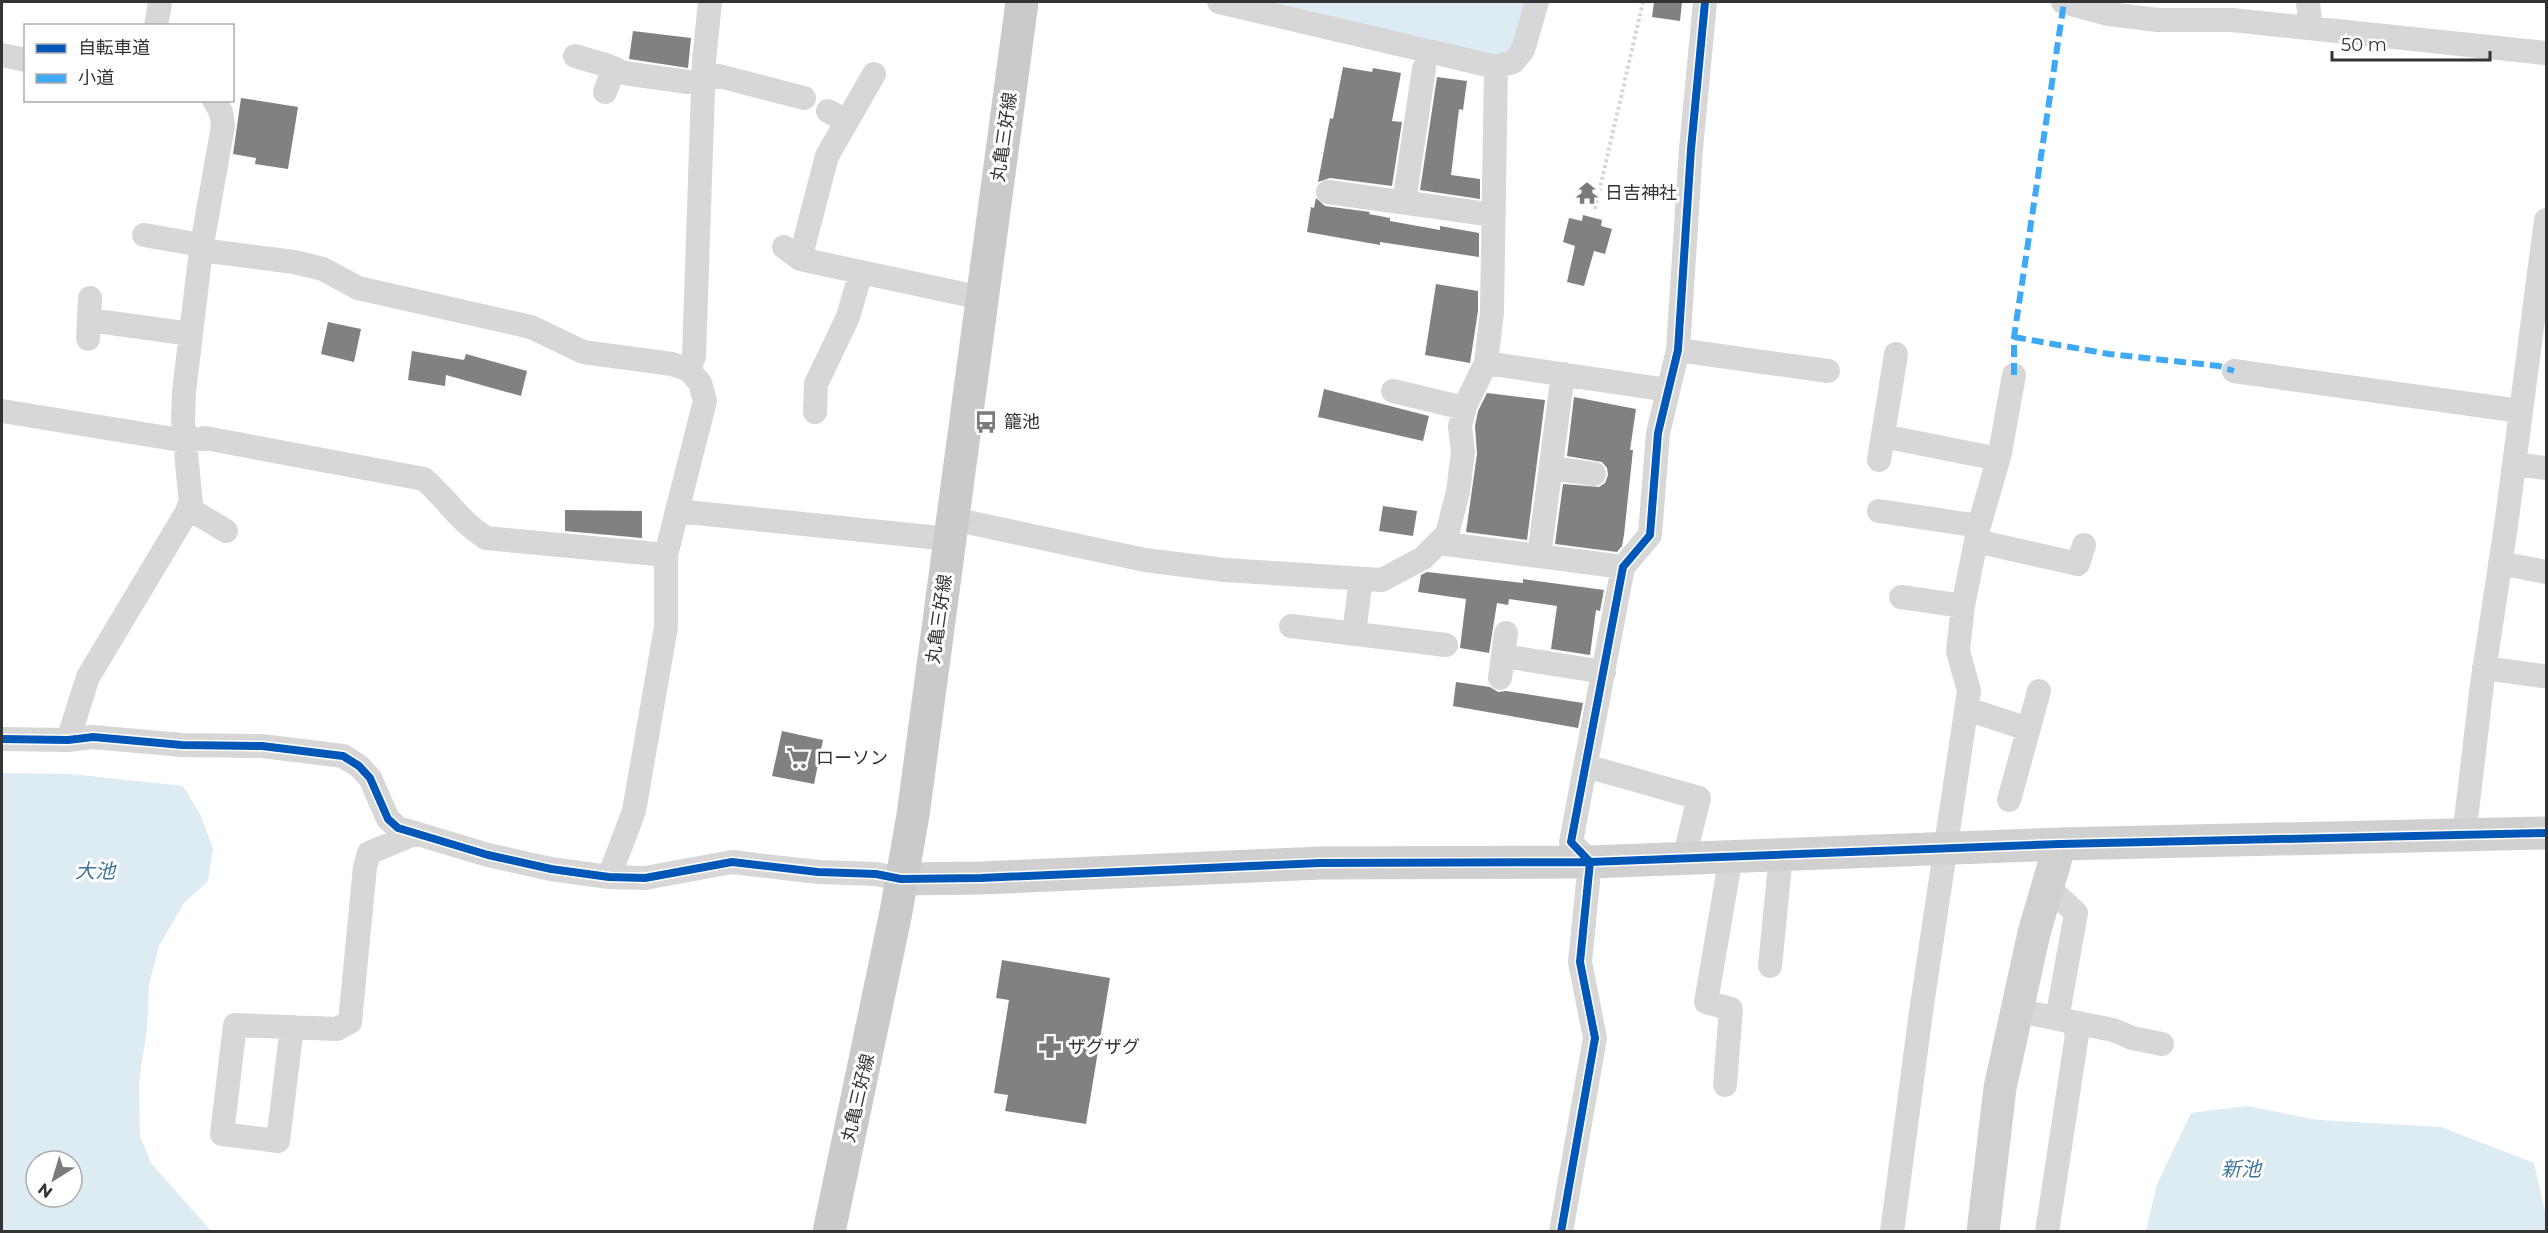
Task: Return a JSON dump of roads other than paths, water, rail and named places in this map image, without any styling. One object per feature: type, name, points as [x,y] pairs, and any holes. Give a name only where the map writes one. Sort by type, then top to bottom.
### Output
[{"type":"main road","name":"丸亀三好線","points":[[829,1232],[870,1043],[914,803],[1022,2]]},
{"type":"street","points":[[156,24],[160,2]]},
{"type":"street","points":[[689,370],[694,356],[704,79],[710,2]]},
{"type":"street","points":[[1219,2],[1496,67],[1513,62],[1523,50],[1537,2]]},
{"type":"street","points":[[1561,1232],[1595,1038],[1580,962],[1590,862],[1572,842],[1623,567],[1650,535],[1658,433],[1678,350],[1691,148],[1705,2]]},
{"type":"street","points":[[2063,2],[2108,14],[2158,20],[2210,11],[2232,20],[2547,53]]},
{"type":"street","points":[[2308,2],[2311,28]]},
{"type":"street","points":[[2,55],[24,60]]},
{"type":"street","points":[[575,56],[624,73],[687,82],[719,76],[804,98]]},
{"type":"street","points":[[677,511],[951,529],[1145,560],[1225,570],[1360,579],[1382,580],[1423,558],[1447,534],[1458,492],[1463,452],[1460,426],[1464,408],[1486,363],[1492,312],[1496,67]]},
{"type":"street","points":[[605,92],[614,68]]},
{"type":"street","points":[[1404,202],[1424,69]]},
{"type":"street","points":[[874,74],[837,116],[827,156],[792,253],[861,272],[982,298]]},
{"type":"street","points":[[68,740],[88,677],[191,505],[184,392],[202,247],[223,126],[221,112],[215,102]]},
{"type":"street","points":[[1328,192],[1494,215]]},
{"type":"street","points":[[2464,836],[2484,668],[2520,411],[2540,319],[2547,220]]},
{"type":"street","points":[[144,235],[323,269],[358,288],[531,327],[584,352],[672,364],[689,370],[700,383],[705,401],[666,555],[666,627],[634,811],[609,877]]},
{"type":"street","points":[[815,412],[816,384],[848,317],[861,272]]},
{"type":"street","points":[[89,319],[191,334]]},
{"type":"street","points":[[1678,350],[1750,370],[1828,371]]},
{"type":"street","points":[[1880,460],[1896,354]]},
{"type":"street","points":[[1486,363],[1668,390]]},
{"type":"street","points":[[2234,370],[2520,411]]},
{"type":"street","points":[[1539,556],[1563,374]]},
{"type":"street","points":[[1892,1232],[1921,1012],[1967,709],[1969,691],[1958,651],[1963,606],[1978,534],[1998,459],[2014,375]]},
{"type":"street","points":[[1393,391],[1464,408]]},
{"type":"street","points":[[2,411],[186,441],[205,438],[424,478],[468,526],[486,538],[666,555]]},
{"type":"street","points":[[1883,436],[1998,459]]},
{"type":"street","points":[[2514,464],[2547,468]]},
{"type":"street","points":[[1551,468],[1594,474]]},
{"type":"street","points":[[188,508],[226,531]]},
{"type":"street","points":[[1879,511],[1978,534],[2078,564],[2084,545]]},
{"type":"street","points":[[1438,543],[1623,567]]},
{"type":"street","points":[[2500,563],[2547,572]]},
{"type":"street","points":[[1354,633],[1360,579]]},
{"type":"street","points":[[1901,597],[1963,606]]},
{"type":"street","points":[[1291,626],[1446,645]]},
{"type":"street","points":[[1503,656],[1604,672]]},
{"type":"street","points":[[2484,668],[2542,676]]},
{"type":"street","points":[[2009,800],[2039,691]]},
{"type":"street","points":[[1967,709],[2028,729]]},
{"type":"street","points":[[2,739],[68,740],[93,737],[182,746],[262,746],[343,756],[359,766],[370,778],[388,819],[398,828],[551,870],[609,877],[645,878],[732,862],[818,872],[876,874],[901,879],[981,878],[1320,863],[1590,862],[2060,844],[2547,833]]},
{"type":"street","points":[[1586,766],[1699,798],[1684,858]]},
{"type":"street","points":[[292,1027],[278,1141],[222,1134],[235,1025],[292,1027],[337,1029],[350,1022],[365,867],[369,853],[414,834]]},
{"type":"street","points":[[1983,1232],[2000,1088],[2016,1010],[2060,844]]},
{"type":"street","points":[[1770,966],[1781,854]]},
{"type":"street","points":[[1725,1084],[1731,1009],[1706,1002],[1731,856]]},
{"type":"street","points":[[2047,1232],[2077,1035],[2065,1020],[2076,914],[2048,886]]},
{"type":"street","points":[[2016,1010],[2113,1030],[2132,1038],[2162,1044]]},
{"type":"water","points":[[1259,2],[1534,2],[1507,58]]},
{"type":"water","name":"大池","points":[[2,773],[71,774],[183,786],[200,814],[213,848],[208,881],[184,903],[159,946],[149,985],[147,1029],[139,1081],[140,1136],[151,1163],[211,1231],[2,1231]]},
{"type":"water","name":"新池","points":[[2247,1106],[2318,1120],[2441,1127],[2534,1163],[2546,1216],[2546,1231],[2146,1231],[2157,1184],[2191,1113]]},
{"type":"place","name":"日吉神社","points":[[1587,193]]},
{"type":"place","name":"籠池","points":[[986,422]]},
{"type":"place","name":"ローソン","points":[[798,758]]},
{"type":"place","name":"ザグザグ","points":[[1050,1047]]}]
